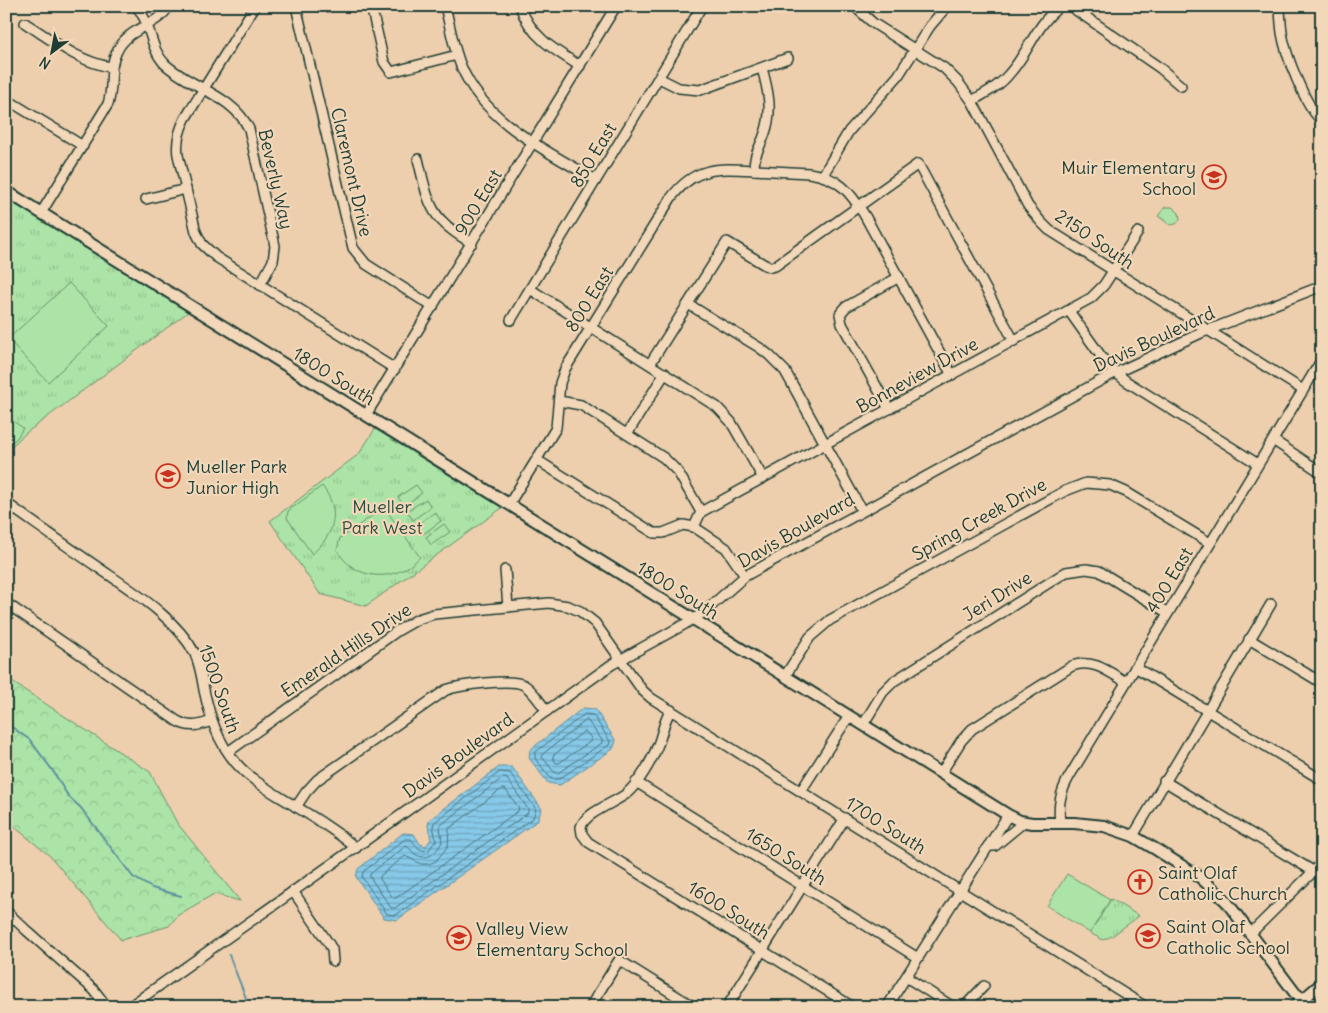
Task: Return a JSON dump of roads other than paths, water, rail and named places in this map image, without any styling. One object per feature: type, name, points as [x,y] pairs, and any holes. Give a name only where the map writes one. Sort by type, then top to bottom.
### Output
[{"type":"main road","name":"1800 South","points":[[6,191],[1008,815],[1024,822],[1039,824],[1099,825],[1132,836],[1157,850],[1208,883],[1226,901],[1295,993],[1303,999]]},
{"type":"main road","points":[[1294,1007],[1322,983]]},
{"type":"street","name":"Beverly Way","points":[[136,6],[148,24],[154,48],[163,62],[236,110],[246,124],[250,134],[275,246],[272,261],[260,285]]},
{"type":"street","points":[[41,213],[108,104],[112,88],[111,67],[117,50],[126,36],[160,17],[169,6]]},
{"type":"street","points":[[255,6],[185,119],[178,137],[178,155],[196,232],[202,244],[216,257],[395,369]]},
{"type":"street","name":"Claremont Drive","points":[[296,6],[353,248],[366,264],[433,306]]},
{"type":"street","points":[[371,6],[384,62],[391,72],[457,55]]},
{"type":"street","points":[[445,6],[457,55],[471,87],[485,105],[500,120],[596,180]]},
{"type":"street","points":[[520,6],[524,18],[536,35],[551,48],[580,66]]},
{"type":"street","name":"900 East","points":[[366,416],[616,6]]},
{"type":"street","name":"850 East","points":[[511,320],[702,6]]},
{"type":"street","name":"2150 South","points":[[854,6],[868,19],[951,75],[972,101],[1034,214],[1041,222],[1058,236],[1303,390]]},
{"type":"street","points":[[947,6],[933,22],[898,76],[849,132],[823,175],[841,185],[859,206],[952,375]]},
{"type":"street","points":[[972,101],[1006,78],[1039,28],[1060,6]]},
{"type":"street","points":[[1070,6],[1160,68],[1181,86]]},
{"type":"street","points":[[1280,6],[1282,33],[1289,57],[1305,98],[1312,111],[1322,121]]},
{"type":"street","points":[[25,23],[78,57],[111,67]]},
{"type":"street","points":[[658,78],[674,87],[695,90],[711,88],[788,58]]},
{"type":"street","points":[[754,170],[756,153],[764,137],[770,116],[770,97],[762,68]]},
{"type":"street","points":[[6,98],[83,146]]},
{"type":"street","points":[[418,159],[427,198],[434,213],[449,229],[472,243]]},
{"type":"street","points":[[650,364],[727,242],[765,265],[771,267],[779,264],[918,164],[1014,341]]},
{"type":"street","name":"800 East","points":[[509,504],[556,428],[562,374],[667,203],[681,187],[693,177],[714,169],[823,175]]},
{"type":"street","points":[[146,199],[186,190]]},
{"type":"street","name":"Bonneview Drive","points":[[701,512],[1069,311],[1098,292],[1138,232]]},
{"type":"street","points":[[889,409],[842,324],[840,314],[846,306],[898,277]]},
{"type":"street","name":"Davis Boulevard","points":[[128,1007],[356,848],[621,659],[694,619],[745,576],[862,510],[1116,373],[1208,330],[1322,286]]},
{"type":"street","points":[[530,289],[709,401],[725,414],[734,426],[763,478]]},
{"type":"street","points":[[688,304],[760,348],[777,362],[791,380],[862,510]]},
{"type":"street","points":[[1069,311],[1108,366],[1116,373],[1138,389],[1258,464]]},
{"type":"street","name":"400 East","points":[[1060,823],[1059,804],[1062,790],[1303,390],[1319,372],[1322,359]]},
{"type":"street","points":[[627,434],[665,373]]},
{"type":"street","points":[[559,401],[578,404],[656,452],[671,464],[683,480],[701,512],[694,527]]},
{"type":"street","points":[[1273,440],[1322,473]]},
{"type":"street","points":[[537,460],[654,533],[663,533],[683,525],[694,527],[726,548],[745,576]]},
{"type":"street","name":"Spring Creek Drive","points":[[785,676],[810,637],[830,620],[1079,485],[1094,483],[1118,488],[1210,543]]},
{"type":"street","name":"1500 South","points":[[6,503],[139,596],[164,617],[185,640],[194,654],[199,664],[211,721],[220,741],[239,766],[254,780],[342,835],[356,848]]},
{"type":"street","name":"Jeri Drive","points":[[863,725],[883,692],[894,680],[1066,572],[1086,569],[1099,572],[1168,613]]},
{"type":"street","points":[[505,570],[508,607]]},
{"type":"street","points":[[6,603],[182,724],[194,726],[211,721]]},
{"type":"street","name":"Emerald Hills Drive","points":[[228,752],[410,622],[434,614],[549,603],[562,604],[586,614],[621,659]]},
{"type":"street","points":[[1132,836],[1271,604]]},
{"type":"street","points":[[1249,639],[1322,683]]},
{"type":"street","name":"1700 South","points":[[621,659],[645,693],[1146,1007]]},
{"type":"street","points":[[941,773],[961,741],[972,729],[1072,666],[1086,663],[1095,665],[1126,682]]},
{"type":"street","points":[[1135,667],[1322,780]]},
{"type":"street","points":[[296,807],[311,785],[317,780],[446,690],[464,686],[516,682],[530,689],[547,712]]},
{"type":"street","points":[[636,782],[655,752],[665,721],[671,710]]},
{"type":"street","points":[[801,792],[849,716]]},
{"type":"street","points":[[1164,781],[1313,871]]},
{"type":"street","name":"1600 South","points":[[636,782],[626,794],[583,822],[581,831],[588,842],[854,1007]]},
{"type":"street","name":"1650 South","points":[[636,782],[918,958]]},
{"type":"street","points":[[887,1007],[1008,815]]},
{"type":"street","points":[[727,1007],[845,818]]},
{"type":"street","points":[[988,846],[995,846],[1024,822]]},
{"type":"street","points":[[1250,934],[1322,863]]},
{"type":"street","points":[[293,891],[329,944],[333,961]]},
{"type":"street","points":[[6,911],[94,990],[107,1007]]},
{"type":"street","points":[[590,1007],[619,960],[694,1007]]},
{"type":"street","points":[[906,977],[953,1007]]},
{"type":"street","points":[[964,1007],[984,986]]},
{"type":"street","name":"1800 South","points":[[1303,999],[1315,1007]]},
{"type":"water","points":[[583,708],[595,709],[616,741],[613,749],[560,785],[548,783],[529,758],[530,750]]},
{"type":"water","points":[[499,767],[512,767],[542,809],[537,821],[397,920],[384,918],[356,877],[358,869],[403,833],[414,834],[420,844],[426,846],[431,839],[428,826],[429,820]]},
{"type":"waterway","points":[[6,723],[30,740],[53,771],[68,796],[81,808],[133,877],[152,888],[181,896]]},
{"type":"waterway","points":[[229,955],[246,998],[244,1007]]},
{"type":"place","name":"Muir Elementary School","points":[[1214,177]]},
{"type":"place","name":"Mueller Park Junior High","points":[[168,476]]},
{"type":"place","name":"Saint Olaf Catholic Church","points":[[1140,882]]},
{"type":"place","name":"Saint Olaf Catholic School","points":[[1148,936]]},
{"type":"place","name":"Valley View Elementary School","points":[[459,938]]},
{"type":"park label","name":"Mueller Park West","points":[[382,516]]}]
